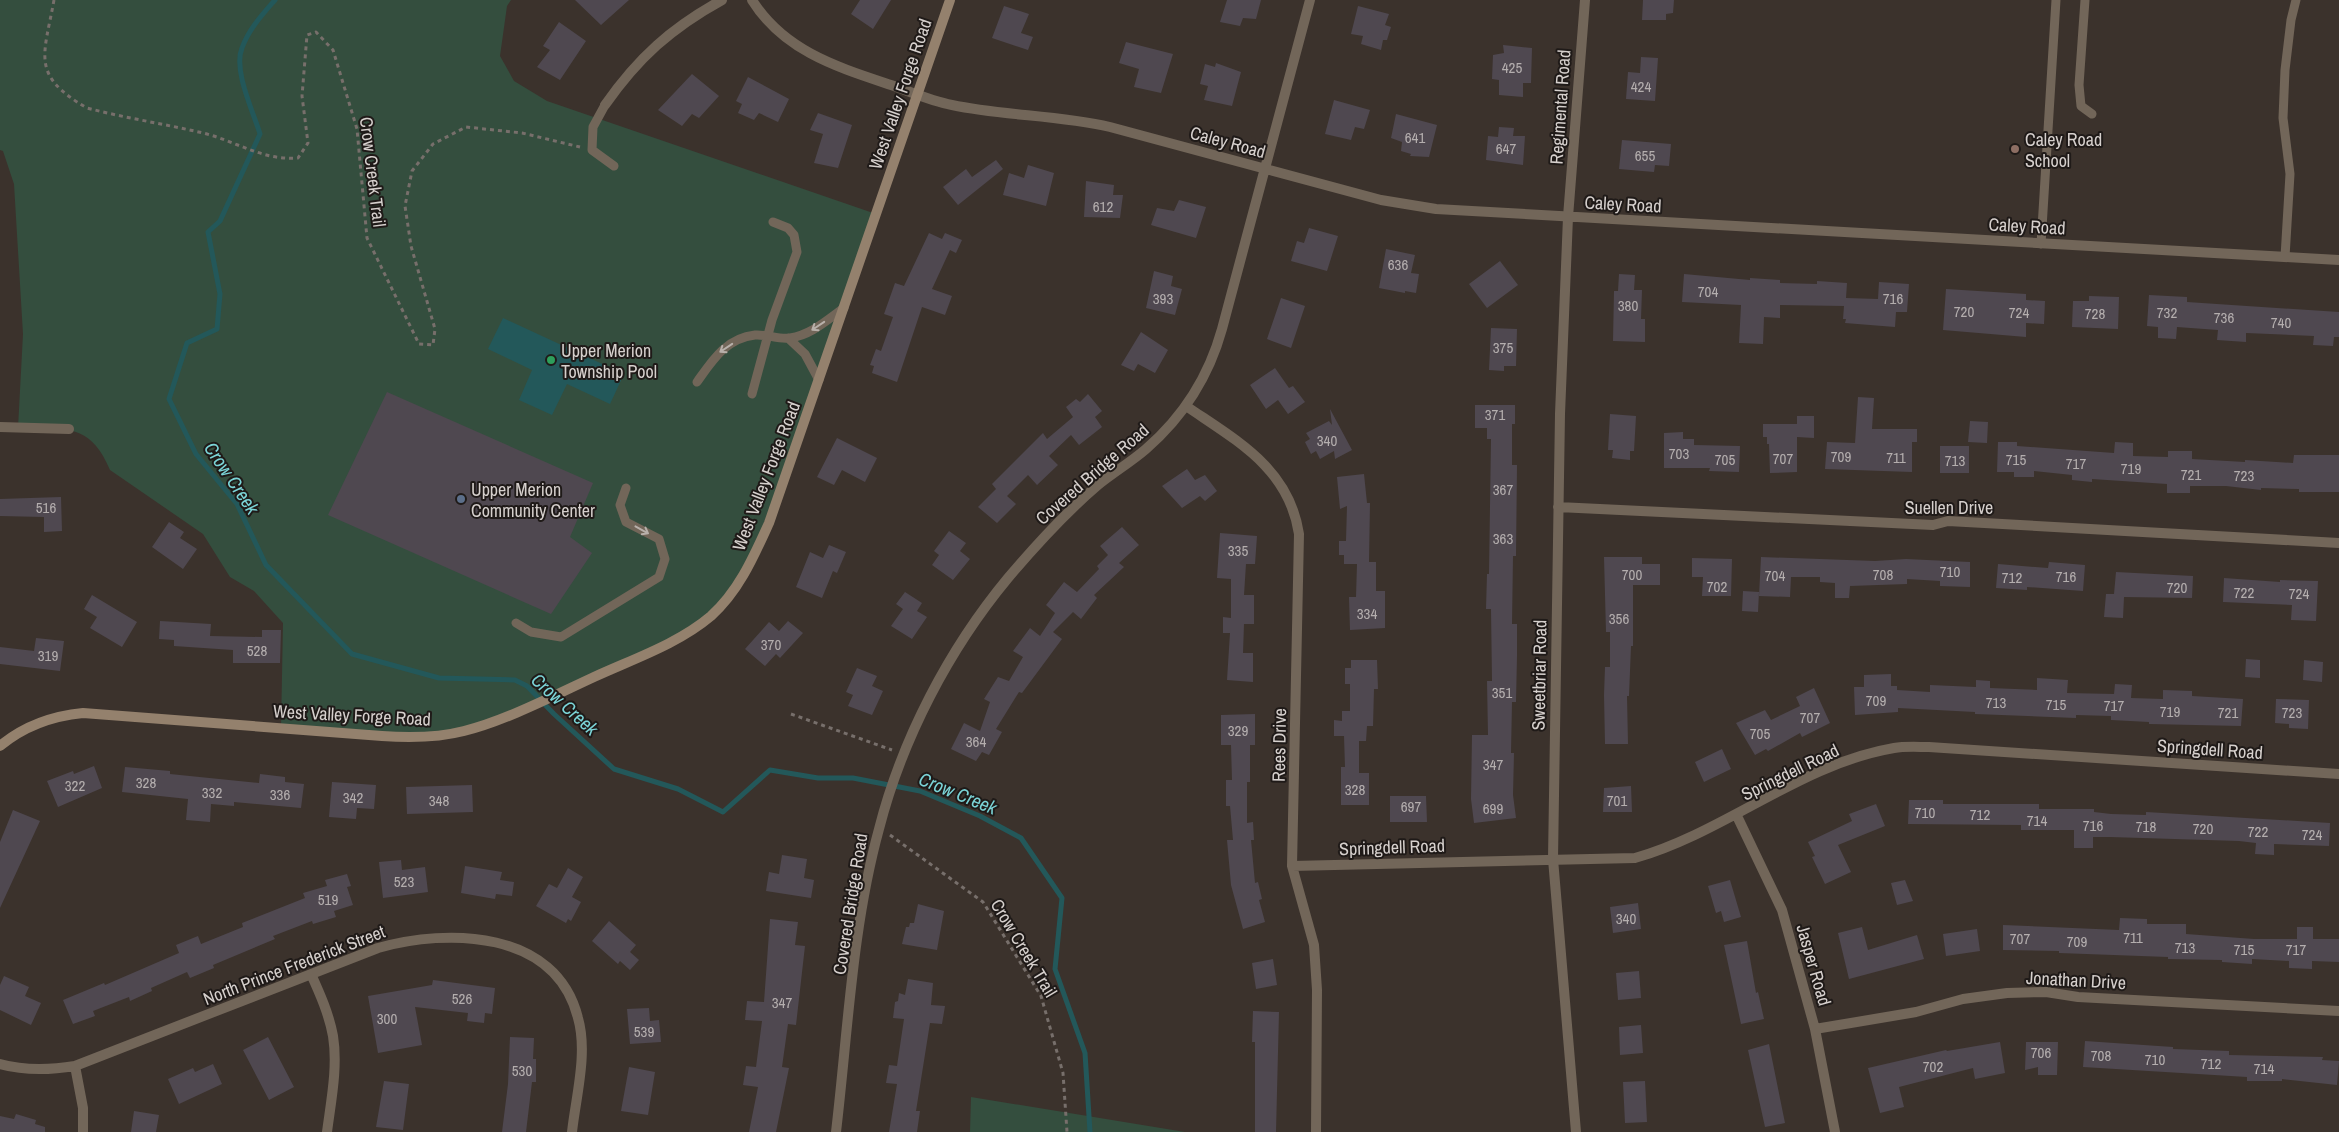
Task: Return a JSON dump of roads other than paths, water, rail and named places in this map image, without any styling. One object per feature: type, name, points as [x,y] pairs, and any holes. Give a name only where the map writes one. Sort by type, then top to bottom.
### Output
[{"type":"main road","name":"West Valley Forge Road","points":[[0,746],[37,723],[57,716],[82,713],[382,736],[426,737],[466,731],[558,693],[686,633],[712,615],[736,588],[758,548],[819,380],[950,0]]},
{"type":"street","points":[[605,105],[632,70],[660,41],[682,24],[722,0]]},
{"type":"street","name":"Caley Road","points":[[752,0],[772,26],[808,54],[830,64],[917,95],[954,106],[1086,122],[1408,206],[1568,217],[2339,260]]},
{"type":"street","name":"Covered Bridge Road","points":[[836,1132],[859,924],[879,828],[892,785],[904,755],[947,667],[964,638],[1006,581],[1054,526],[1077,504],[1160,437],[1186,406],[1201,382],[1214,355],[1310,0]]},
{"type":"street","name":"Regimental Road","points":[[1568,217],[1585,0]]},
{"type":"street","name":"Sweetbriar Road","points":[[1568,217],[1560,414],[1553,858],[1576,1132]]},
{"type":"street","name":"Rees Drive","points":[[1186,406],[1239,443],[1264,464],[1279,480],[1289,496],[1296,515],[1299,534],[1292,866],[1314,945],[1317,990],[1316,1132]]},
{"type":"street","points":[[0,427],[69,429]]},
{"type":"street","name":"Suellen Drive","points":[[1558,508],[1923,524],[1948,521],[2339,543]]},
{"type":"street","name":"Springdell Road","points":[[1292,866],[1553,858],[1635,858],[1683,842],[1737,816],[1784,788],[1828,768],[1896,748],[1929,747],[2339,774]]},
{"type":"street","name":"Jasper Road","points":[[1737,816],[1782,910],[1815,1029],[1835,1132]]},
{"type":"street","name":"North Prince Frederick Street","points":[[0,1064],[42,1069],[75,1066],[378,948],[422,938],[469,938],[492,941],[525,953],[540,963],[565,987],[578,1018],[581,1050],[572,1132]]},
{"type":"street","points":[[311,974],[324,1002],[333,1037],[333,1076],[327,1132]]},
{"type":"street","name":"Jonathan Drive","points":[[1815,1029],[1916,1012],[1963,999],[2007,993],[2046,992],[2078,997],[2339,1011]]},
{"type":"street","points":[[75,1066],[83,1108],[83,1132]]},
{"type":"lane","points":[[2041,244],[2056,0]]},
{"type":"lane","points":[[2085,0],[2079,85],[2081,106],[2092,114]]},
{"type":"lane","points":[[2285,257],[2290,174],[2283,118],[2290,30],[2296,0]]},
{"type":"lane","points":[[605,105],[593,127],[592,150],[614,166]]},
{"type":"lane","points":[[752,394],[768,336],[797,252],[794,235],[788,228],[773,222]]},
{"type":"lane","points":[[697,382],[720,350],[742,338],[756,335],[788,338],[809,332],[844,308]]},
{"type":"lane","points":[[788,338],[805,354],[819,380]]},
{"type":"lane","points":[[516,623],[531,632],[561,637],[659,576],[665,558],[659,540],[626,522],[620,505],[626,488]]},
{"type":"water","name":"Upper Merion Township Pool","points":[[503,318],[624,374],[610,404],[567,384],[552,415],[519,400],[532,370],[488,349]]},
{"type":"waterway","name":"Crow Creek","points":[[275,0],[256,22],[248,35],[240,57],[242,79],[260,134],[220,221],[208,232],[220,294],[217,329],[187,343],[169,399],[196,454],[237,504],[266,565],[352,654],[439,678],[515,680],[527,686],[554,714],[614,769],[678,789],[723,812],[770,770],[818,778],[853,778],[920,791],[980,816],[1021,838],[1062,898],[1055,969],[1085,1053],[1090,1132]]},
{"type":"place","name":"Caley Road School","points":[[2015,149]]},
{"type":"place","name":"Upper Merion Township Pool","points":[[551,360]]},
{"type":"place","name":"Upper Merion Community Center","points":[[461,499]]}]
